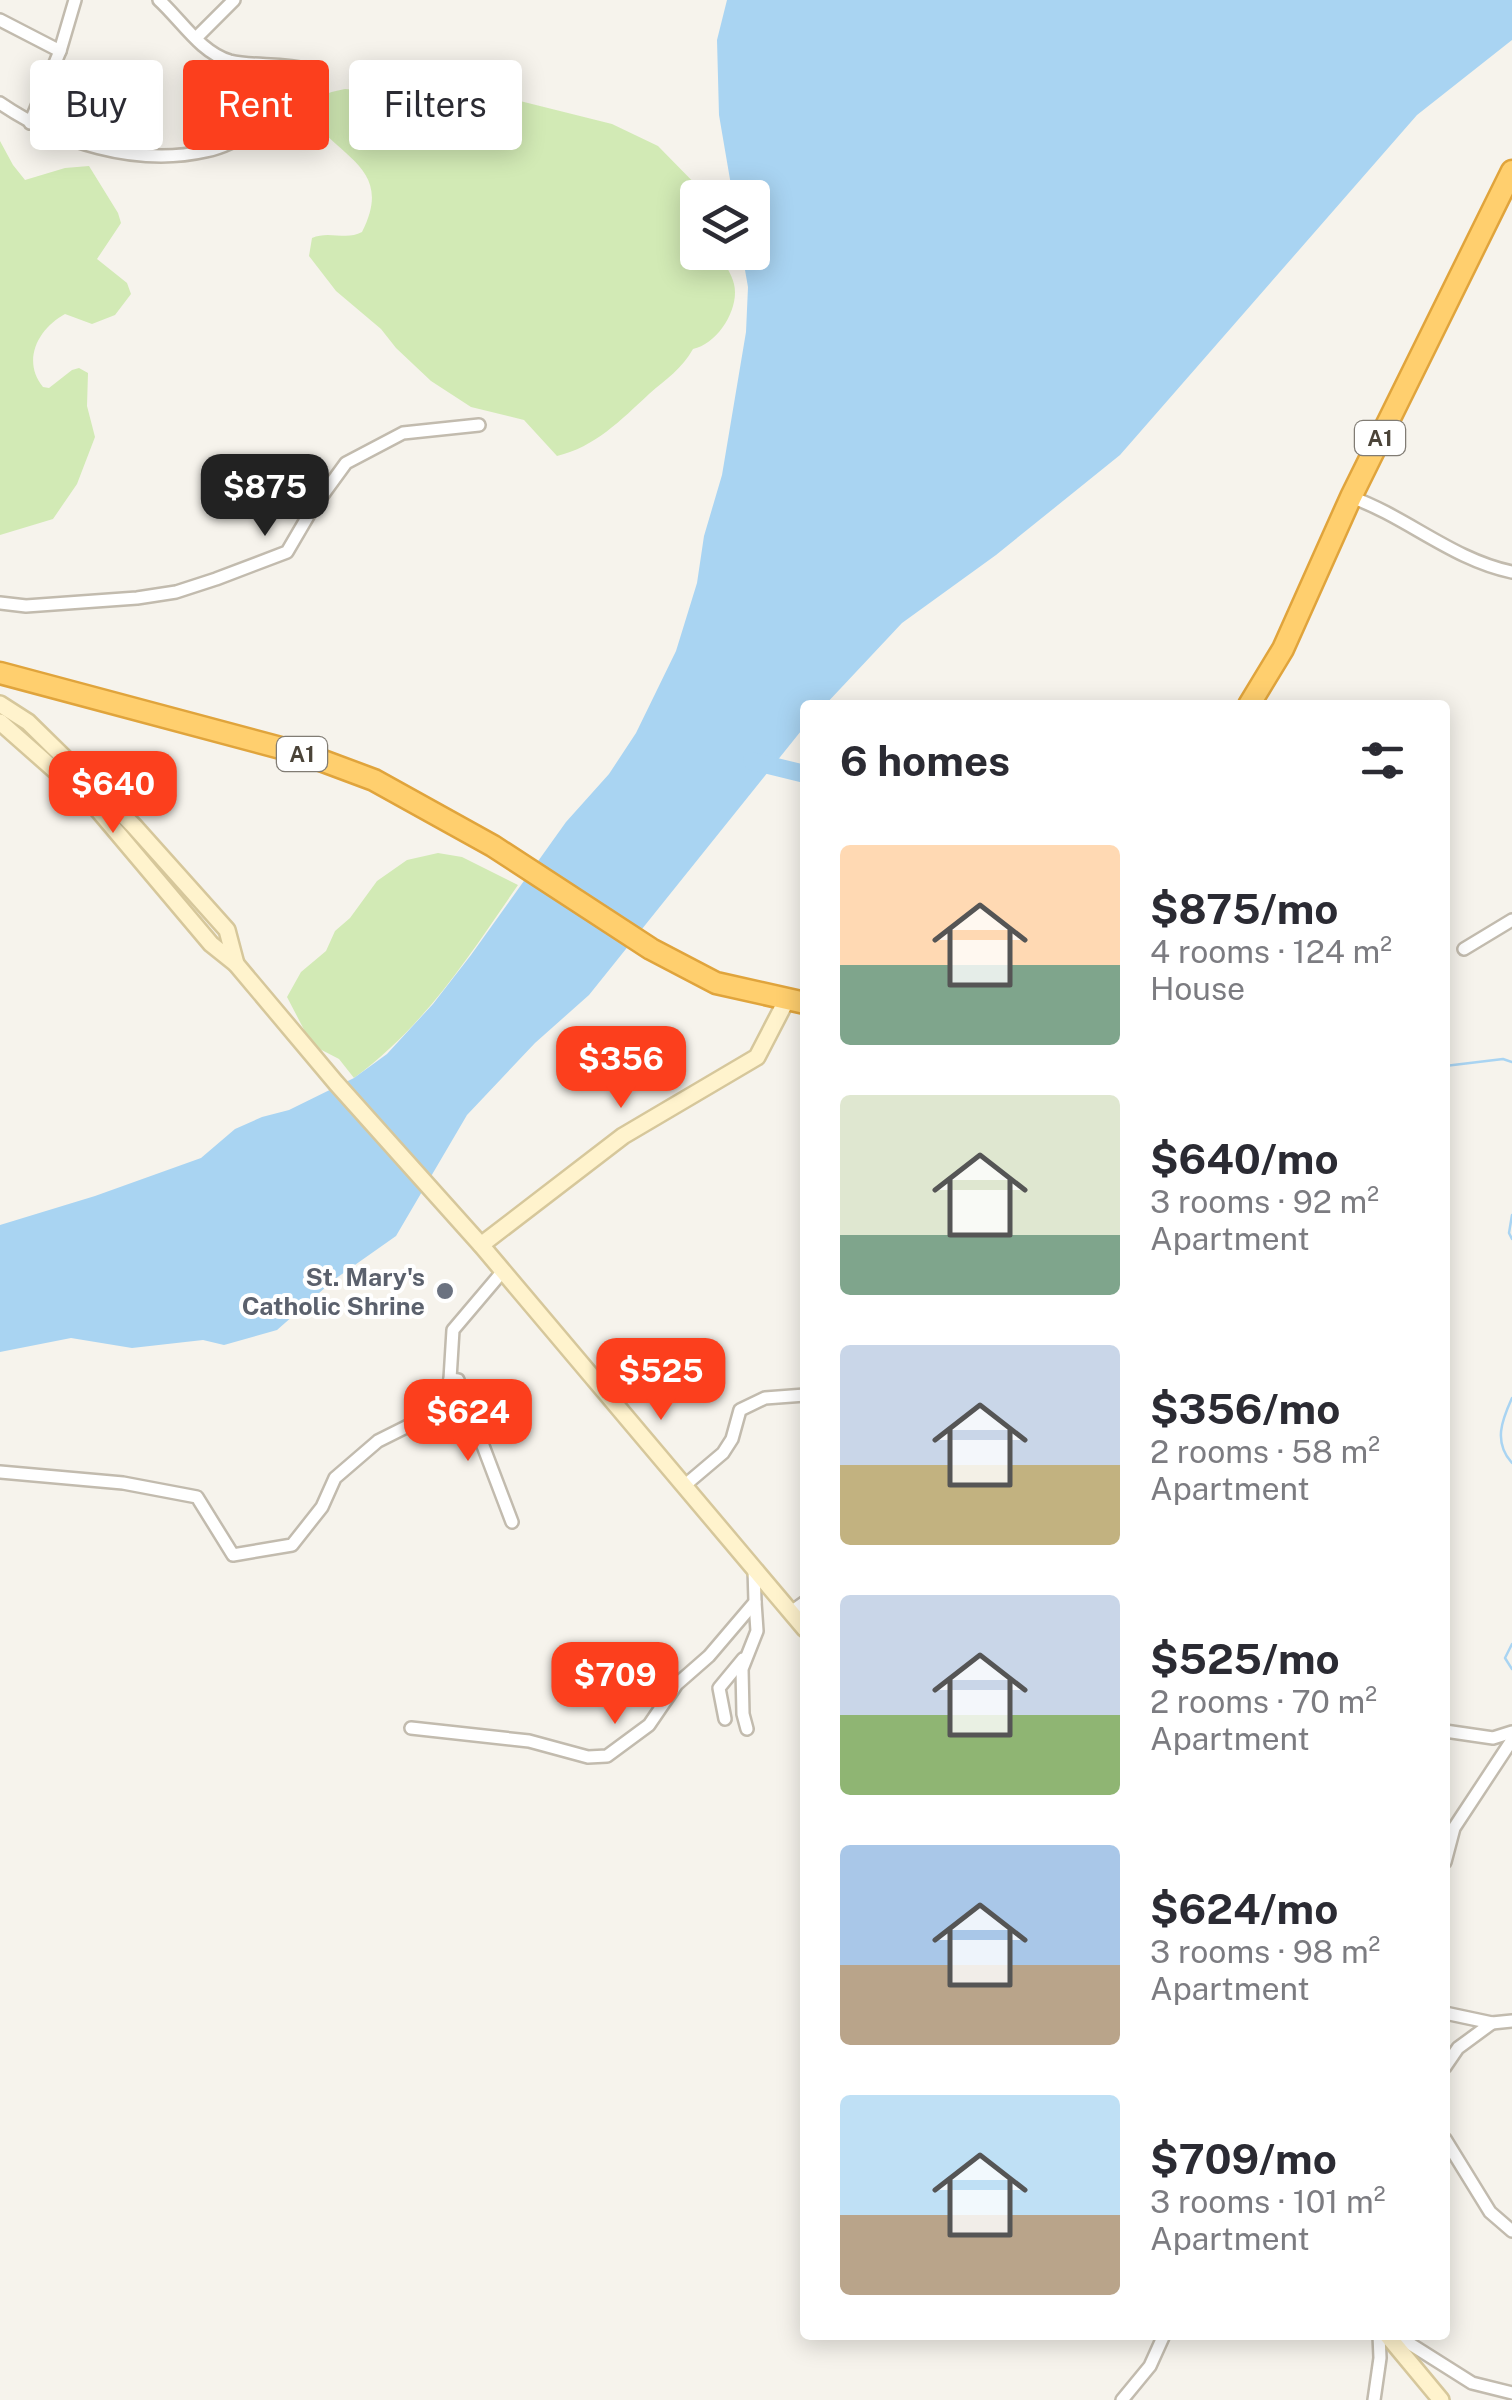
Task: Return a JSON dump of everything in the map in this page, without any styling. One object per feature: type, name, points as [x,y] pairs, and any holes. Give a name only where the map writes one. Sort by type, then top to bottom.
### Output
[{"type":"highway","name":"A1","points":[[1252,700],[1283,650],[1351,497],[1512,171]]},
{"type":"highway","name":"A1","points":[[0,673],[307,755],[374,780],[494,846],[651,949],[716,983],[795,1002]]},
{"type":"main road","points":[[0,704],[28,722],[134,826],[227,930],[236,964]]},
{"type":"main road","points":[[0,722],[92,804],[211,944],[236,964],[481,1245],[754,1568],[800,1605]]},
{"type":"main road","name":"A1","points":[[481,1245],[623,1136],[758,1057],[795,1002]]},
{"type":"main road","points":[[1391,2340],[1440,2400]]},
{"type":"street","points":[[56,60],[75,0]]},
{"type":"street","points":[[111,150],[157,158],[202,152],[298,109],[308,70],[274,62],[233,62],[206,49],[159,0]]},
{"type":"street","points":[[197,37],[234,0]]},
{"type":"street","points":[[0,20],[60,51]]},
{"type":"street","points":[[0,102],[30,123]]},
{"type":"street","points":[[0,604],[26,606],[137,598],[176,592],[216,579],[287,552],[311,510],[346,463],[403,433],[479,425]]},
{"type":"street","points":[[1351,497],[1392,513],[1424,535],[1485,565],[1512,572]]},
{"type":"street","points":[[1464,949],[1512,920]]},
{"type":"street","points":[[0,1472],[124,1484],[197,1497],[233,1556],[292,1545],[322,1508],[336,1478],[378,1442],[442,1409],[450,1379],[453,1330],[502,1270]]},
{"type":"street","points":[[450,1379],[458,1380],[512,1522]]},
{"type":"street","points":[[684,1486],[723,1453],[732,1439],[740,1410],[765,1398],[800,1395]]},
{"type":"street","points":[[747,1729],[741,1692],[746,1656],[757,1631],[754,1568]]},
{"type":"street","points":[[411,1728],[529,1741],[588,1757],[608,1756],[649,1725],[677,1684],[709,1656],[755,1602]]},
{"type":"street","points":[[725,1719],[719,1688],[746,1656]]},
{"type":"street","points":[[1450,1732],[1493,1738],[1512,1732]]},
{"type":"street","points":[[1450,1843],[1454,1828],[1512,1740]]},
{"type":"street","points":[[1450,2014],[1492,2023],[1512,2022]]},
{"type":"street","points":[[1450,2060],[1458,2048],[1492,2023]]},
{"type":"street","points":[[1450,2147],[1490,2212],[1512,2231]]},
{"type":"street","points":[[1122,2400],[1150,2366],[1162,2340]]},
{"type":"street","points":[[1374,2400],[1379,2340]]},
{"type":"street","points":[[1404,2340],[1472,2383],[1512,2393]]},
{"type":"green space","points":[[349,89],[349,150],[522,150],[522,102],[612,124],[658,146],[691,180],[680,180],[680,270],[729,270],[733,279],[734,304],[725,324],[711,340],[693,349],[679,368],[618,423],[571,452],[557,456],[524,420],[471,407],[431,381],[381,329],[336,291],[309,256],[312,238],[362,232],[370,211],[372,193],[368,179],[329,138],[329,93]]},
{"type":"green space","points":[[0,141],[25,180],[65,168],[89,166],[121,223],[97,259],[127,283],[131,294],[115,315],[92,324],[65,314],[41,336],[33,356],[43,387],[49,388],[72,370],[79,368],[88,373],[87,406],[95,437],[77,484],[53,519],[0,535]]},
{"type":"green space","points":[[438,853],[462,857],[518,885],[424,1013],[354,1078],[339,1059],[312,1045],[287,997],[301,972],[326,951],[335,931],[350,918],[377,881],[407,860]]},
{"type":"water","points":[[727,0],[1512,0],[1512,40],[1417,115],[1120,455],[996,555],[902,623],[830,700],[800,700],[800,732],[589,995],[535,1043],[467,1115],[396,1236],[335,1279],[277,1330],[224,1345],[203,1340],[132,1348],[71,1338],[0,1352],[0,1225],[201,1158],[235,1129],[289,1110],[354,1078],[387,1054],[433,1004],[636,733],[676,651],[697,583],[704,536],[722,475],[746,332],[745,270],[770,270],[770,180],[730,180],[719,115],[717,40]]},
{"type":"waterway","points":[[752,761],[800,773]]},
{"type":"waterway","points":[[1450,1065],[1503,1059],[1512,1062]]},
{"type":"waterway","points":[[1512,1215],[1512,1239]]},
{"type":"waterway","points":[[1512,1398],[1501,1439],[1512,1463]]},
{"type":"waterway","points":[[1512,1644],[1505,1658],[1512,1669]]},
{"type":"place","name":"St. Mary's Catholic Shrine","points":[[445,1291]]}]
